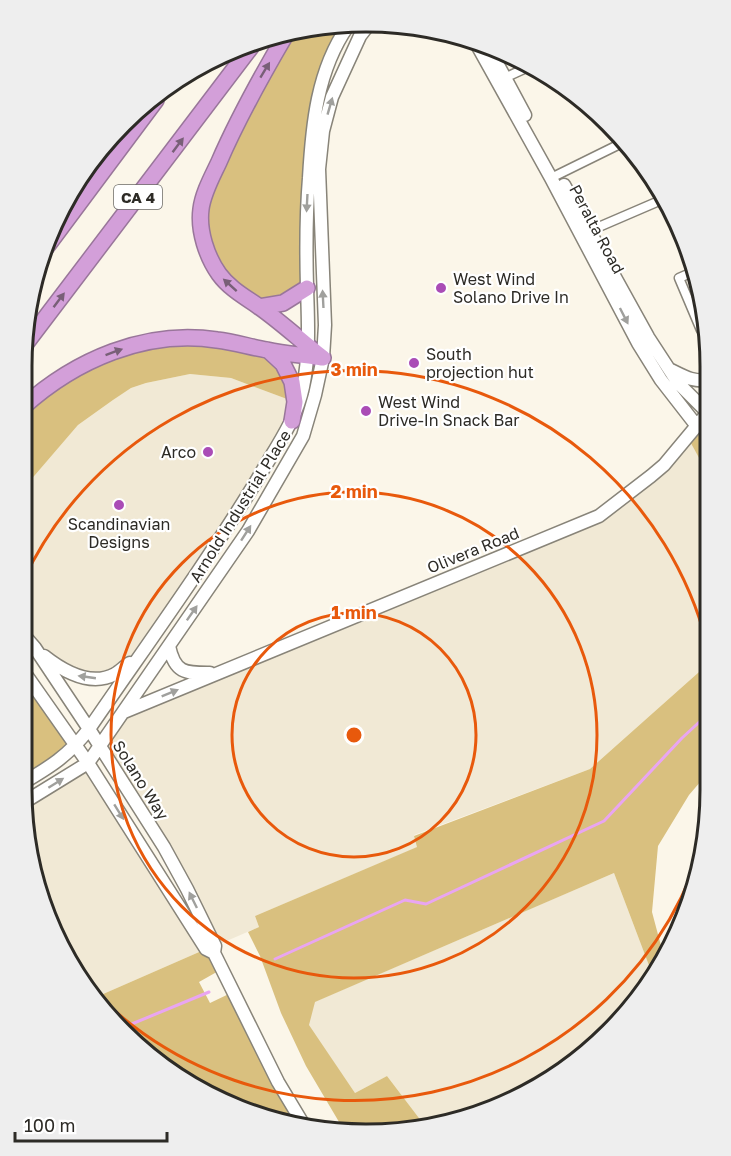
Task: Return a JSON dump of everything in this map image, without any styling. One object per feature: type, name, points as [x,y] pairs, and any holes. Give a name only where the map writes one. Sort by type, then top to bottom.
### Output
[{"type":"highway","points":[[281,42],[254,88],[203,197],[201,212],[204,243],[211,260],[229,285],[259,307],[308,351],[323,358]]},
{"type":"highway","name":"CA 4","points":[[33,334],[246,54]]},
{"type":"highway","name":"CA 4","points":[[63,225],[146,113]]},
{"type":"highway","points":[[259,307],[283,303],[307,288]]},
{"type":"highway","points":[[32,399],[77,368],[123,348],[148,342],[174,338],[216,340],[269,351],[308,351]]},
{"type":"highway","points":[[269,351],[283,364],[292,382],[295,402],[292,422]]},
{"type":"street","name":"Arnold Industrial Place","points":[[32,777],[76,746],[89,729],[232,520],[292,422],[304,386],[308,351],[306,224],[315,108],[326,67],[343,32]]},
{"type":"street","name":"Arnold Industrial Place","points":[[88,763],[248,531],[303,436],[323,358],[325,325],[319,169],[323,131],[332,98],[363,32]]},
{"type":"street","name":"Peralta Road","points":[[483,53],[501,80],[585,233],[648,337],[678,383],[700,404]]},
{"type":"street","name":"Peralta Road","points":[[492,57],[501,80]]},
{"type":"street","points":[[501,80],[521,70]]},
{"type":"street","points":[[554,176],[617,145]]},
{"type":"street","points":[[585,233],[657,202]]},
{"type":"street","name":"Peralta Road","points":[[585,233],[638,343],[661,380],[696,425]]},
{"type":"street","points":[[687,275],[679,278],[697,319]]},
{"type":"street","points":[[669,369],[689,379],[700,381]]},
{"type":"street","name":"Olivera Road","points":[[123,712],[599,516],[658,471],[700,421]]},
{"type":"street","name":"Solano Way","points":[[32,645],[164,847],[215,946],[214,953],[278,1082],[300,1118]]},
{"type":"street","points":[[169,646],[174,663],[183,671],[218,673]]},
{"type":"street","points":[[35,648],[56,665],[86,678],[113,675],[139,657]]},
{"type":"street","name":"Solano Way","points":[[32,683],[88,763],[206,949],[214,953]]},
{"type":"street","points":[[32,797],[88,763]]},
{"type":"shaded area","points":[[346,32],[315,108],[307,288],[259,307],[220,275],[200,212],[282,42]]},
{"type":"shaded area","points":[[148,342],[269,351],[295,402],[231,378],[190,374],[146,383],[131,388],[78,425],[32,479],[32,399],[41,391]]},
{"type":"shaded area","points":[[190,374],[231,378],[295,402],[292,421],[139,657],[98,678],[56,665],[32,642],[32,479],[78,425],[131,388]]},
{"type":"shaded area","points":[[700,421],[700,460],[687,436]]},
{"type":"shaded area","points":[[687,436],[700,458],[700,671],[590,769],[414,835],[418,847],[255,916],[259,927],[215,946],[99,746],[123,712],[599,516]]},
{"type":"shaded area","points":[[700,671],[700,782],[689,795],[658,846],[652,912],[661,946],[649,966],[614,873],[315,1002],[309,1025],[355,1093],[387,1076],[420,1120],[387,1124],[340,1124],[306,1066],[281,1013],[260,956],[248,932],[259,927],[255,916],[417,847],[414,836],[590,769]]},
{"type":"shaded area","points":[[32,683],[76,746],[32,776]]},
{"type":"shaded area","points":[[88,763],[206,949],[102,995],[76,957],[49,898],[34,834],[32,797]]},
{"type":"shaded area","points":[[614,873],[649,966],[617,1011],[602,1027],[551,1068],[513,1090],[473,1107],[420,1120],[387,1076],[355,1093],[308,1025],[314,1002]]},
{"type":"shaded area","points":[[206,949],[222,969],[199,982],[210,1003],[233,992],[300,1118],[258,1107],[198,1080],[145,1042],[114,1011],[102,995]]},
{"type":"waterway","points":[[275,959],[405,900],[426,904],[604,821],[700,721]]},
{"type":"waterway","points":[[128,1026],[209,992]]},
{"type":"place","name":"West Wind Solano Drive In","points":[[441,288]]},
{"type":"place","name":"South projection hut","points":[[414,363]]},
{"type":"place","name":"West Wind Drive-In Snack Bar","points":[[366,411]]},
{"type":"place","name":"Arco","points":[[208,452]]},
{"type":"place","name":"Scandinavian Designs","points":[[119,505]]}]
